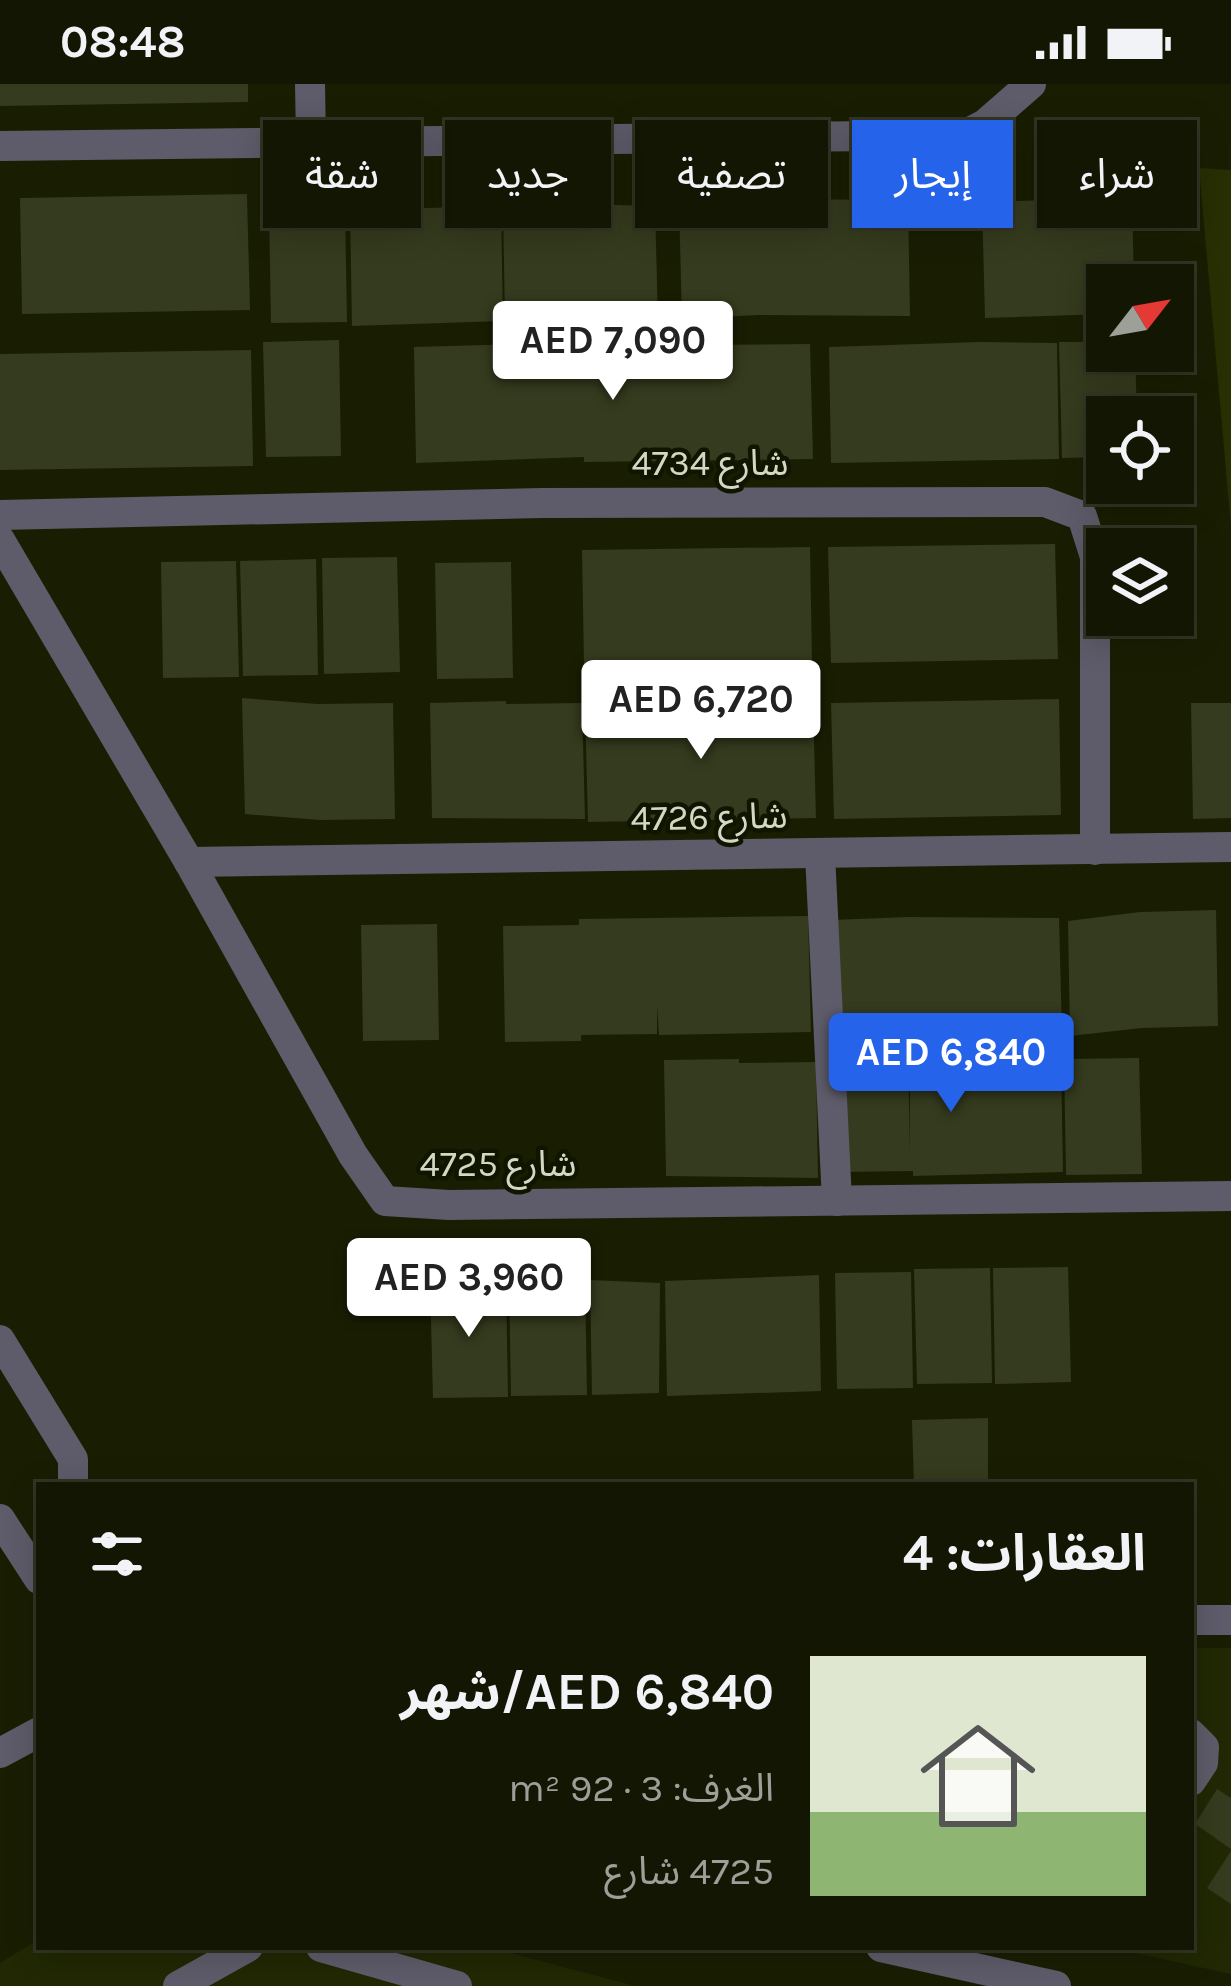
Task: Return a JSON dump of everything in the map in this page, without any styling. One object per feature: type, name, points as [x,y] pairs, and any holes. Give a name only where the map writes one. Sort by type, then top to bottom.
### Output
[{"type":"street","points":[[310,84],[311,120]]},
{"type":"street","points":[[421,139],[964,135],[985,124],[1003,95],[1031,84]]},
{"type":"street","points":[[0,146],[263,141]]},
{"type":"street","name":"4734 شارع","points":[[0,515],[542,502],[1045,502],[1082,516],[1095,557],[1095,850]]},
{"type":"street","name":"4725 شارع","points":[[0,540],[189,862],[353,1155],[386,1201],[449,1205],[1231,1196]]},
{"type":"street","name":"4726 شارع","points":[[189,862],[1231,847]]},
{"type":"street","points":[[820,854],[837,1201]]},
{"type":"street","points":[[0,1340],[73,1459],[74,1482]]},
{"type":"street","points":[[36,1523],[5,1528],[36,1574]]},
{"type":"street","points":[[1194,1620],[1231,1620]]},
{"type":"street","points":[[0,1753],[36,1734]]},
{"type":"street","points":[[1195,1737],[1231,1744]]},
{"type":"street","points":[[1194,1775],[1205,1755],[1195,1737]]},
{"type":"street","points":[[178,1986],[243,1950]]},
{"type":"street","points":[[332,1950],[458,1986]]},
{"type":"street","points":[[894,1950],[1056,1986]]},
{"type":"shaded area","points":[[1199,168],[1231,170],[1231,526]]},
{"type":"shaded area","points":[[1194,1648],[1231,1648],[1231,1974],[1121,1950],[1194,1950]]},
{"type":"shaded area","points":[[36,1941],[36,1950],[499,1950],[635,1986],[0,1986],[0,1963]]},
{"type":"building","points":[[0,84],[248,84],[248,102],[0,106]]},
{"type":"building","points":[[247,194],[250,310],[22,314],[20,198]]},
{"type":"building","points":[[828,199],[852,200],[852,228],[908,228],[910,316],[682,319],[680,228],[828,228]]},
{"type":"building","points":[[1013,201],[1037,201],[1037,228],[1133,228],[1134,264],[1086,264],[1086,315],[985,318],[983,228],[1013,228]]},
{"type":"building","points":[[611,205],[635,205],[635,228],[656,228],[658,321],[505,321],[503,228],[611,228]]},
{"type":"building","points":[[445,207],[445,228],[501,228],[503,321],[352,326],[350,228],[421,228],[421,208]]},
{"type":"building","points":[[269,228],[345,228],[347,322],[271,323]]},
{"type":"building","points":[[339,340],[341,456],[266,457],[263,342]]},
{"type":"building","points":[[581,342],[581,346],[810,344],[813,459],[584,462],[584,457],[416,463],[414,347]]},
{"type":"building","points":[[1059,342],[1086,342],[1086,372],[1136,372],[1136,396],[1086,396],[1086,457],[1062,458]]},
{"type":"building","points":[[1057,343],[1059,459],[831,463],[829,347]]},
{"type":"building","points":[[251,350],[253,466],[0,470],[0,354]]},
{"type":"building","points":[[1055,544],[1058,659],[831,663],[828,547]]},
{"type":"building","points":[[810,547],[812,662],[584,666],[582,550]]},
{"type":"building","points":[[397,557],[400,672],[324,674],[322,558]]},
{"type":"building","points":[[316,559],[318,675],[243,676],[240,561]]},
{"type":"building","points":[[236,561],[239,677],[163,678],[161,562]]},
{"type":"building","points":[[511,562],[513,678],[437,679],[435,563]]},
{"type":"building","points":[[242,698],[393,703],[395,819],[245,814]]},
{"type":"building","points":[[1059,699],[1061,815],[834,819],[831,703]]},
{"type":"building","points":[[813,702],[816,818],[588,822],[585,706]]},
{"type":"building","points":[[430,703],[582,703],[585,819],[432,818]]},
{"type":"building","points":[[1191,703],[1231,703],[1231,818],[1193,819]]},
{"type":"building","points":[[1216,910],[1218,1026],[1070,1036],[1068,921],[1140,912]]},
{"type":"building","points":[[808,916],[811,1032],[659,1035],[657,1005],[657,1034],[505,1042],[503,926],[579,925],[579,919]]},
{"type":"building","points":[[1059,918],[1062,1033],[835,1036],[832,920]]},
{"type":"building","points":[[437,924],[439,1040],[363,1041],[361,925]]},
{"type":"building","points":[[908,1055],[910,1151],[910,1060],[1061,1056],[1063,1172],[913,1176],[913,1171],[840,1172],[837,1057]]},
{"type":"building","points":[[1139,1058],[1142,1174],[1066,1175],[1064,1059]]},
{"type":"building","points":[[739,1059],[739,1063],[816,1062],[818,1178],[666,1176],[664,1060]]},
{"type":"building","points":[[1068,1267],[1071,1382],[995,1384],[993,1268]]},
{"type":"building","points":[[990,1268],[992,1383],[917,1384],[914,1269]]},
{"type":"building","points":[[911,1272],[913,1388],[837,1389],[835,1273]]},
{"type":"building","points":[[819,1275],[821,1391],[667,1396],[665,1281]]},
{"type":"building","points":[[585,1279],[587,1395],[511,1396],[509,1281]]},
{"type":"building","points":[[590,1280],[660,1283],[659,1393],[592,1395]]},
{"type":"building","points":[[506,1282],[508,1397],[433,1398],[430,1283]]},
{"type":"building","points":[[988,1418],[988,1482],[914,1482],[912,1420]]},
{"type":"building","points":[[1217,1789],[1231,1798],[1231,1849],[1195,1824]]},
{"type":"building","points":[[1231,1851],[1231,1904],[1207,1888]]}]
